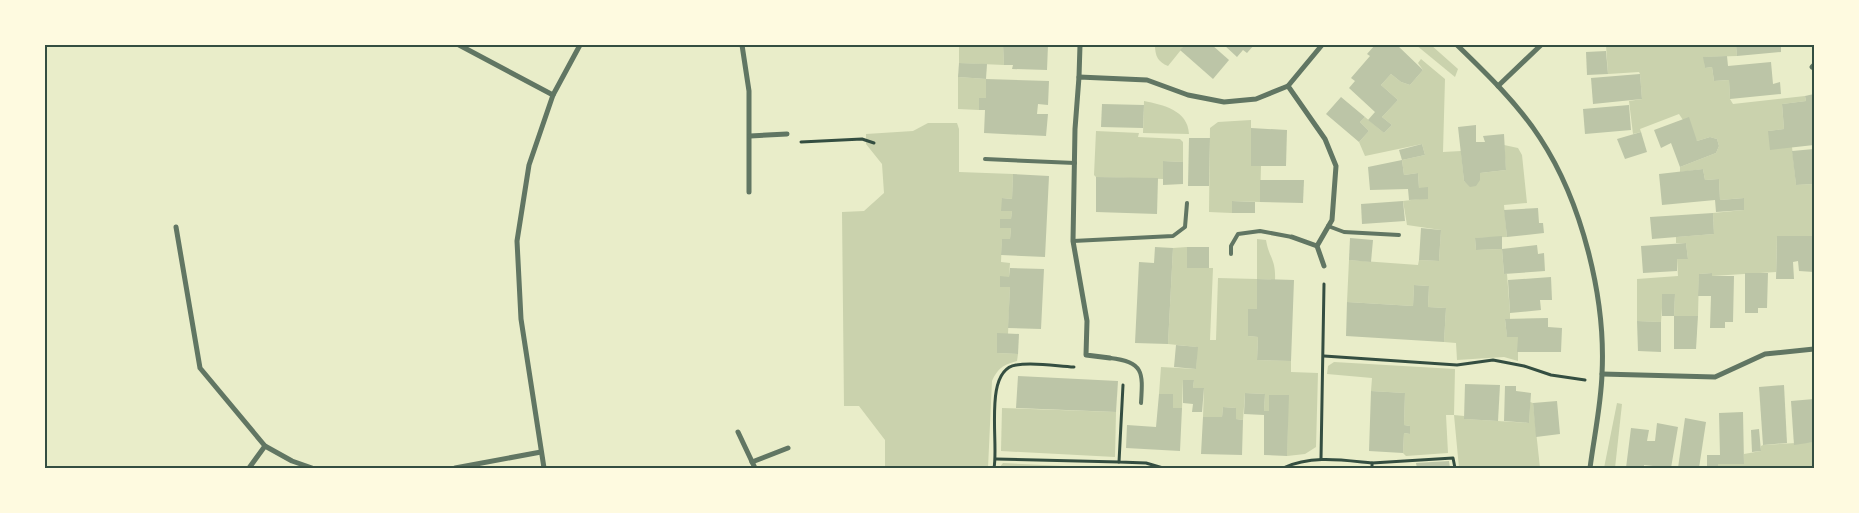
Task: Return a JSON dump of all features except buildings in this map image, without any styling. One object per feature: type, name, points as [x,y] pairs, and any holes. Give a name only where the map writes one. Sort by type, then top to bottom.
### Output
[{"type":"street","points":[[459,45],[553,96]]},
{"type":"street","points":[[544,468],[521,320],[517,241],[529,165],[553,96],[580,45]]},
{"type":"street","points":[[742,45],[749,91],[749,192]]},
{"type":"street","points":[[1080,45],[1073,242],[1087,321],[1086,355],[1110,358]]},
{"type":"street","points":[[1079,77],[1146,80],[1188,95],[1224,102],[1256,100],[1288,86],[1322,45]]},
{"type":"street","points":[[1457,45],[1498,86],[1540,138],[1578,218],[1593,270],[1600,315],[1602,374],[1590,468]]},
{"type":"street","points":[[1498,86],[1541,45]]},
{"type":"street","points":[[1288,86],[1324,139],[1336,166],[1332,220],[1317,246],[1324,266]]},
{"type":"street","points":[[750,136],[787,134]]},
{"type":"street","points":[[176,227],[200,368],[265,446],[292,461],[312,468]]},
{"type":"street","points":[[1292,237],[1317,246]]},
{"type":"street","points":[[1602,374],[1715,377],[1765,354],[1814,349]]},
{"type":"street","points":[[738,432],[753,465],[788,448]]},
{"type":"street","points":[[249,468],[265,446]]},
{"type":"street","points":[[455,468],[541,452]]},
{"type":"lane","points":[[985,159],[1075,163]]},
{"type":"lane","points":[[1073,242],[1173,236],[1185,227],[1187,203]]},
{"type":"lane","points":[[1328,226],[1344,232],[1399,235]]},
{"type":"lane","points":[[1231,254],[1231,246],[1238,234],[1260,231],[1292,237]]},
{"type":"lane","points":[[1110,358],[1131,362],[1141,372],[1141,403]]},
{"type":"path","points":[[787,134],[801,142],[862,139],[874,143]]},
{"type":"path","points":[[1321,459],[1324,284]]},
{"type":"path","points":[[1324,356],[1457,365],[1493,360],[1524,366],[1551,375],[1601,382]]},
{"type":"path","points":[[994,468],[996,459],[995,397],[999,377],[1005,368],[1016,365],[1075,367]]},
{"type":"path","points":[[1119,462],[1123,377]]},
{"type":"path","points":[[1283,468],[1299,461],[1321,459],[1372,463],[1453,458],[1455,468]]},
{"type":"path","points":[[996,459],[1146,463],[1163,468]]},
{"type":"path","points":[[1372,463],[1372,468]]},
{"type":"green space","points":[[959,45],[1003,45],[1004,65],[959,63]]},
{"type":"green space","points":[[1155,45],[1185,45],[1168,66],[1158,58]]},
{"type":"green space","points":[[1416,45],[1431,45],[1458,69],[1455,77]]},
{"type":"green space","points":[[1606,45],[1736,45],[1737,56],[1704,57],[1705,68],[1712,67],[1714,81],[1729,80],[1730,99],[1733,104],[1805,96],[1806,101],[1782,104],[1784,129],[1768,131],[1792,147],[1796,185],[1814,184],[1814,236],[1777,236],[1776,272],[1712,276],[1712,273],[1699,274],[1698,316],[1674,316],[1675,294],[1663,294],[1661,322],[1637,321],[1637,279],[1678,276],[1677,259],[1688,259],[1686,243],[1676,243],[1676,237],[1714,234],[1713,213],[1744,210],[1743,198],[1720,200],[1719,179],[1705,180],[1703,169],[1680,172],[1680,167],[1716,153],[1719,146],[1717,139],[1710,137],[1697,141],[1679,114],[1640,129],[1641,132],[1633,134],[1629,101],[1642,99],[1640,74],[1639,72],[1608,74]]},
{"type":"green space","points":[[1421,59],[1445,79],[1443,152],[1461,151],[1464,181],[1470,186],[1480,173],[1506,170],[1504,145],[1518,148],[1522,155],[1527,203],[1504,205],[1507,237],[1475,238],[1476,250],[1502,249],[1504,274],[1507,274],[1510,313],[1510,319],[1505,320],[1507,336],[1518,337],[1518,361],[1504,357],[1457,360],[1456,343],[1444,342],[1446,308],[1428,307],[1429,286],[1414,285],[1413,306],[1347,302],[1349,260],[1418,265],[1419,260],[1439,261],[1441,230],[1407,225],[1403,201],[1428,198],[1428,188],[1419,188],[1418,173],[1404,175],[1402,160],[1425,155],[1422,144],[1365,156],[1359,142],[1369,131],[1360,122],[1365,117],[1384,133],[1392,125],[1382,117],[1398,100],[1381,85],[1391,74],[1401,82],[1410,85],[1423,70],[1418,63]]},
{"type":"green space","points":[[958,77],[986,79],[986,98],[979,98],[979,110],[958,109]]},
{"type":"green space","points":[[1144,101],[1159,104],[1179,114],[1188,126],[1189,134],[1143,133]]},
{"type":"green space","points":[[1251,120],[1251,166],[1261,166],[1260,202],[1233,201],[1232,213],[1209,212],[1210,128],[1218,122]]},
{"type":"green space","points":[[928,123],[957,123],[959,129],[959,172],[1013,174],[1012,199],[1002,198],[1002,211],[1012,211],[1011,219],[1000,219],[1011,228],[1010,239],[1002,239],[1001,262],[1010,263],[1009,277],[1000,277],[1000,287],[1010,287],[1008,334],[997,334],[997,353],[1018,354],[1017,361],[1002,368],[996,373],[992,381],[988,468],[885,468],[885,440],[859,406],[844,406],[842,212],[864,211],[884,193],[882,164],[866,144],[866,134],[913,131]]},
{"type":"green space","points":[[1096,131],[1139,133],[1138,137],[1180,139],[1183,142],[1183,162],[1163,161],[1163,179],[1096,177],[1094,175]]},
{"type":"green space","points":[[1257,239],[1266,240],[1274,267],[1275,280],[1257,279]]},
{"type":"green space","points":[[1187,247],[1187,268],[1213,268],[1210,340],[1216,340],[1218,278],[1257,279],[1257,309],[1248,309],[1248,336],[1258,337],[1257,360],[1291,361],[1291,372],[1318,373],[1316,447],[1305,454],[1287,456],[1288,395],[1269,395],[1269,411],[1264,411],[1265,394],[1245,393],[1243,420],[1236,419],[1236,408],[1223,407],[1222,417],[1203,417],[1204,389],[1193,388],[1194,380],[1183,380],[1182,408],[1173,408],[1173,394],[1159,394],[1161,367],[1196,369],[1197,347],[1168,344],[1173,248]]},
{"type":"green space","points":[[1334,362],[1455,369],[1454,415],[1446,415],[1448,453],[1406,456],[1403,453],[1404,433],[1410,434],[1410,426],[1404,425],[1405,393],[1371,391],[1372,378],[1327,374],[1328,366]]},
{"type":"green space","points":[[1530,402],[1533,403],[1540,468],[1459,468],[1454,415],[1464,416],[1465,419],[1529,423]]},
{"type":"green space","points":[[1617,403],[1622,404],[1615,468],[1604,468]]},
{"type":"green space","points":[[1002,408],[1116,412],[1115,457],[1001,451]]},
{"type":"green space","points":[[1814,442],[1814,468],[1718,468],[1718,464],[1744,464],[1744,454],[1761,451],[1761,446],[1763,445]]},
{"type":"green space","points":[[1003,463],[1064,466],[1064,468],[999,468]]}]
